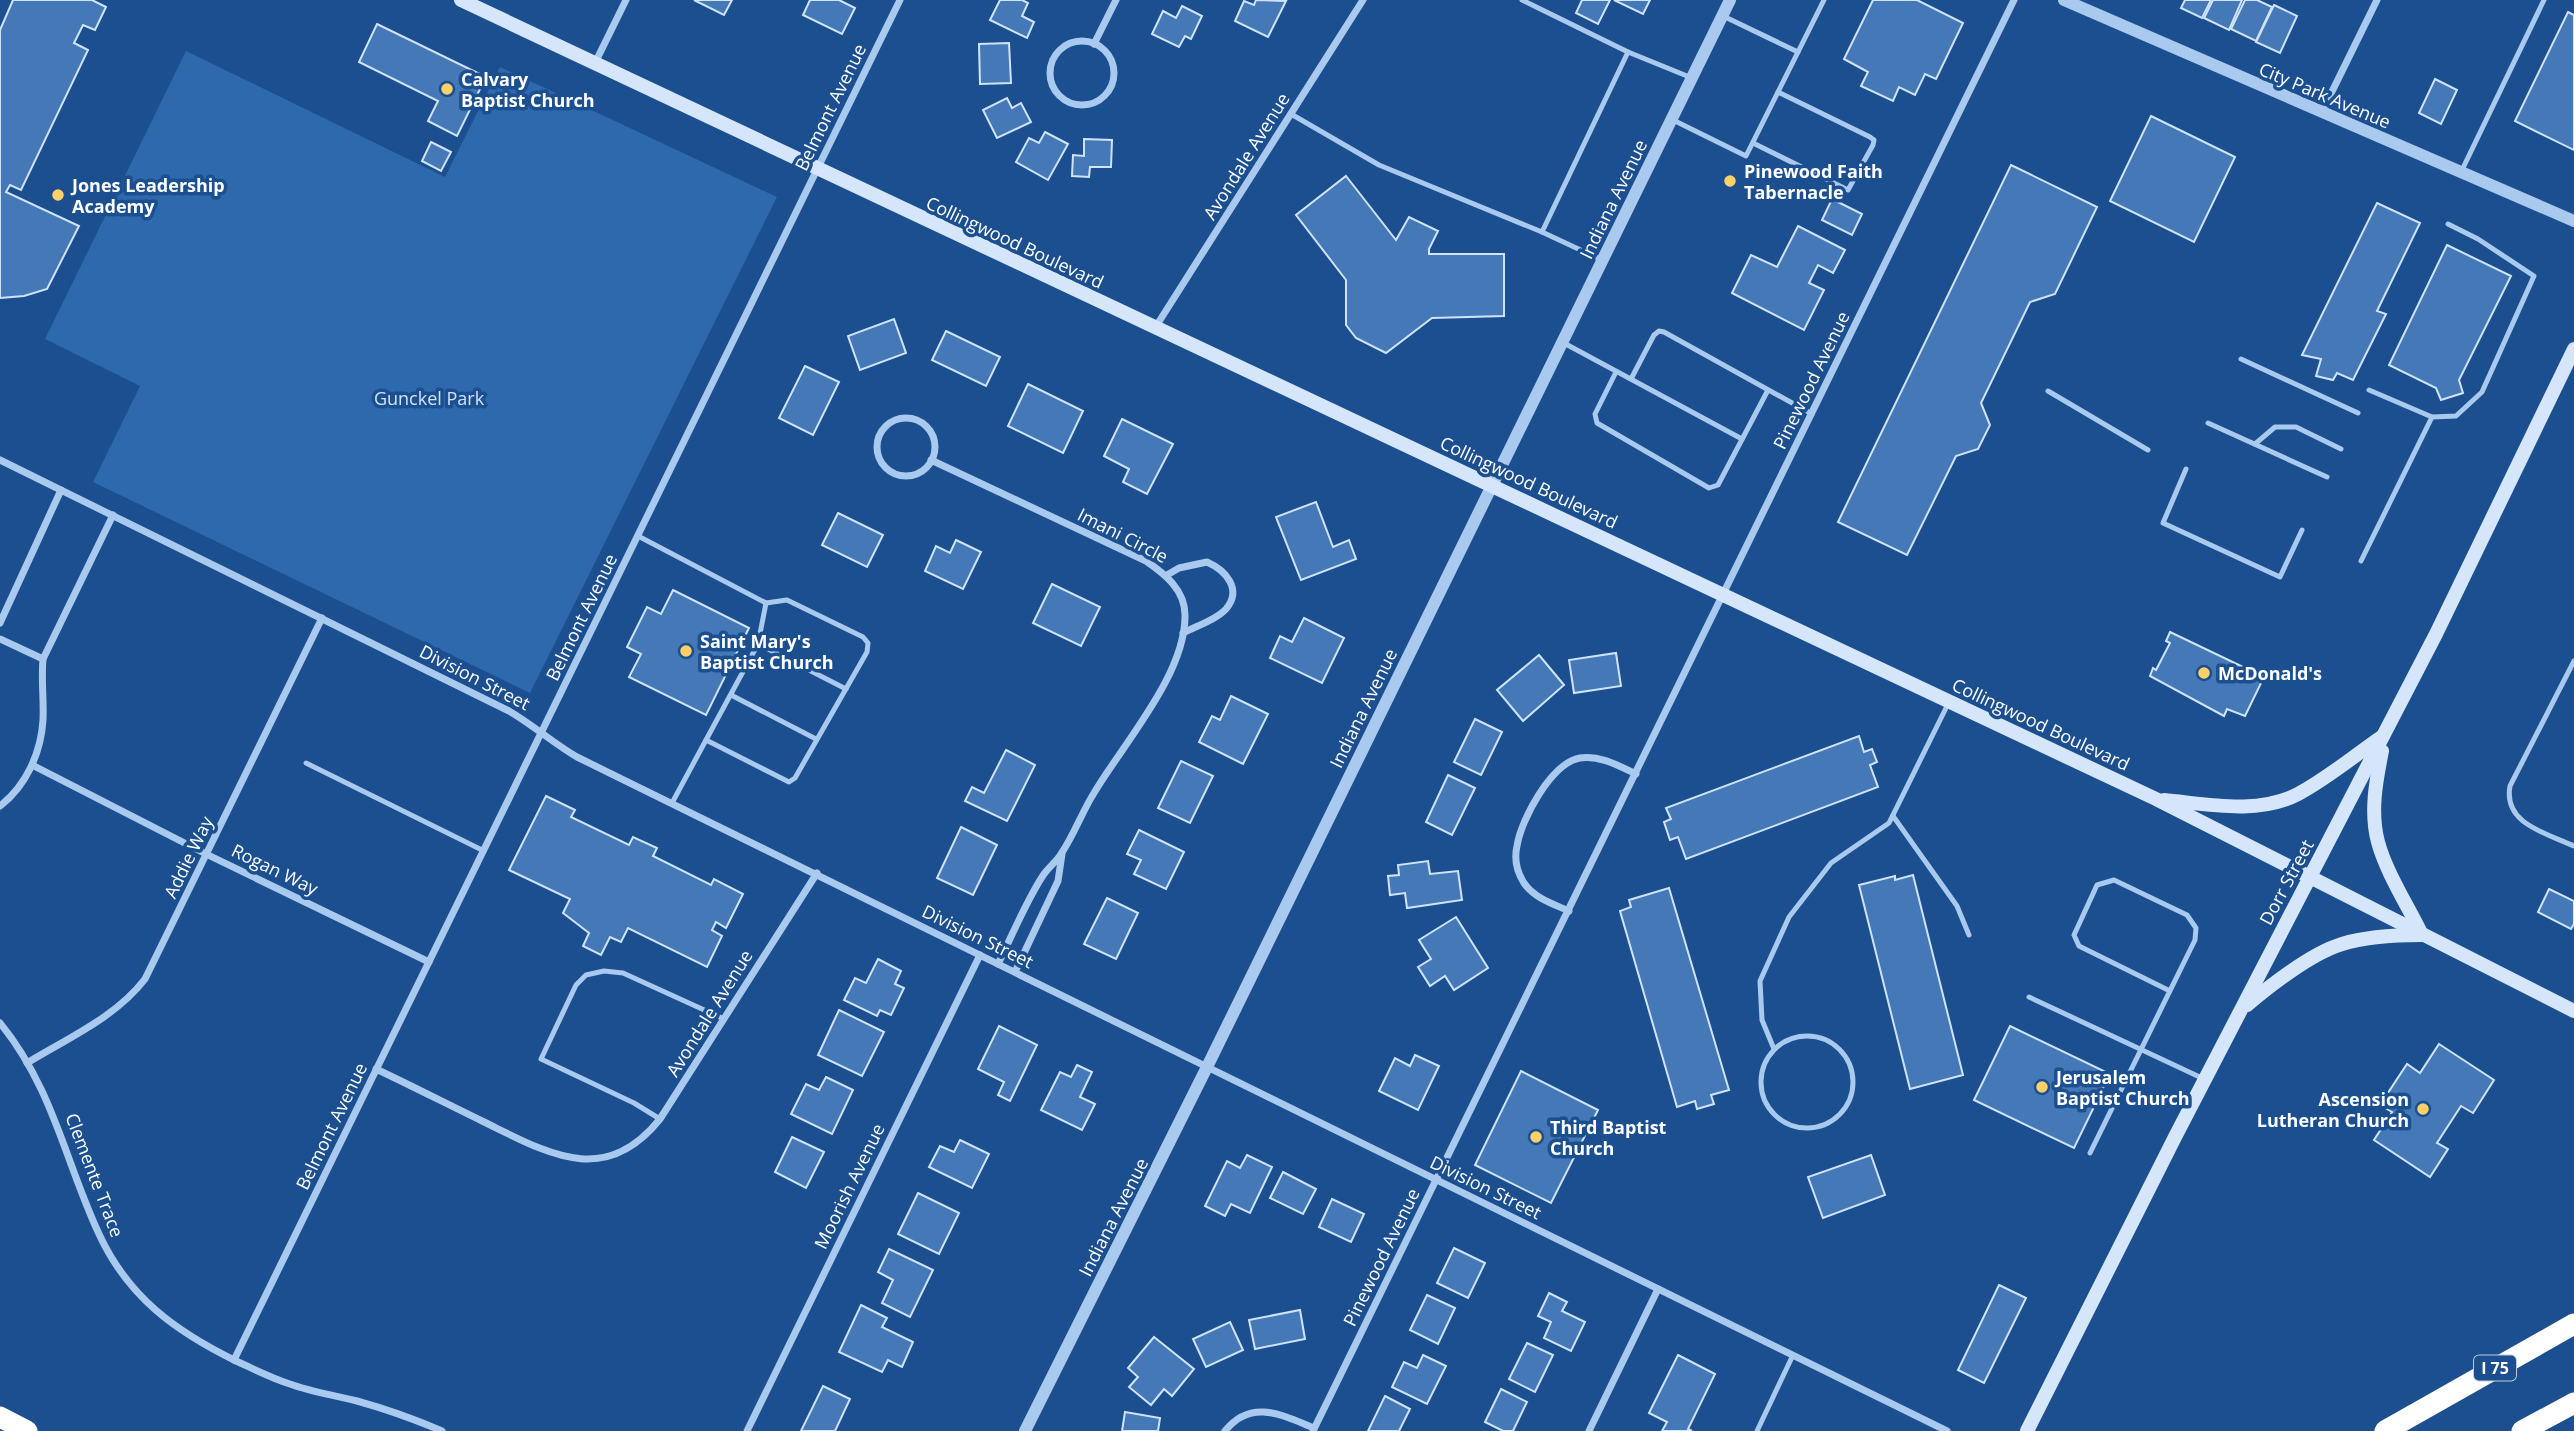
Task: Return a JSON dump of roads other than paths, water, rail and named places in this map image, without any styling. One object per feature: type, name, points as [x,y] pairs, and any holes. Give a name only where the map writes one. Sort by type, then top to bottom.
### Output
[{"type":"highway","name":"I 75","points":[[2385,1431],[2574,1324]]},
{"type":"highway","points":[[2522,1431],[2574,1403]]},
{"type":"highway","points":[[2373,1431],[2417,1413]]},
{"type":"main road","name":"Collingwood Boulevard","points":[[461,0],[2156,799],[2574,1011]]},
{"type":"main road","name":"Dorr Street","points":[[2027,1431],[2384,735],[2574,349]]},
{"type":"main road","points":[[2156,799],[2220,806],[2268,804],[2296,795],[2384,735]]},
{"type":"main road","points":[[2241,1011],[2272,984],[2341,944],[2398,935],[2422,935],[2385,862],[2377,840],[2374,793],[2384,735]]},
{"type":"street","points":[[595,64],[626,0]]},
{"type":"street","name":"Belmont Avenue","points":[[234,1360],[900,0]]},
{"type":"street","points":[[1094,44],[1115,0]]},
{"type":"street","name":"Avondale Avenue","points":[[1155,329],[1363,0]]},
{"type":"street","name":"Indiana Avenue","points":[[1025,1431],[1207,1068],[1730,0]]},
{"type":"street","name":"Pinewood Avenue","points":[[1225,1431],[1236,1419],[1249,1412],[1260,1411],[1313,1430],[2014,0]]},
{"type":"street","name":"City Park Avenue","points":[[2064,0],[2574,221]]},
{"type":"street","points":[[2322,113],[2377,0]]},
{"type":"street","points":[[1081,41],[1094,44],[1102,48],[1111,60],[1114,71],[1112,86],[1102,98],[1088,105],[1072,104],[1059,97],[1051,84],[1050,69],[1063,47],[1081,41]]},
{"type":"street","points":[[906,418],[918,421],[928,428],[934,443],[931,460],[920,472],[898,475],[880,459],[877,447],[879,435],[895,420],[906,418]]},
{"type":"street","name":"Division Street","points":[[0,460],[509,711],[577,757],[1947,1431]]},
{"type":"street","name":"Imani Circle","points":[[931,460],[1146,561],[1167,575],[1180,595],[1185,613],[1183,633],[1172,664],[1153,703],[1094,792],[1062,854],[1044,874],[998,964]]},
{"type":"street","points":[[0,623],[61,490]]},
{"type":"street","points":[[0,806],[12,797],[32,765],[40,744],[43,722],[43,659],[113,515]]},
{"type":"street","points":[[1167,575],[1179,568],[1207,562],[1227,575],[1232,584],[1232,596],[1227,608],[1183,633]]},
{"type":"street","name":"Addie Way","points":[[27,1063],[114,1010],[136,991],[153,966],[322,618]]},
{"type":"street","points":[[0,639],[43,659]]},
{"type":"street","points":[[1569,911],[1531,892],[1518,870],[1517,846],[1520,833],[1544,785],[1561,766],[1580,758],[1604,760],[1636,774]]},
{"type":"street","name":"Rogan Way","points":[[32,765],[206,854],[429,962]]},
{"type":"street","name":"Imani Circle","points":[[1015,972],[1058,881],[1062,854]]},
{"type":"street","name":"Avondale Avenue","points":[[376,1069],[545,1152],[580,1159],[614,1154],[640,1139],[660,1119],[817,873]]},
{"type":"street","name":"Moorish Avenue","points":[[747,1431],[979,955]]},
{"type":"street","name":"Clemente Trace","points":[[0,1023],[27,1063],[55,1117],[92,1219],[117,1266],[143,1299],[168,1322],[195,1340],[234,1360],[290,1384],[391,1411],[442,1431]]},
{"type":"street","points":[[1589,1431],[1658,1289]]},
{"type":"lane","points":[[1522,0],[1628,52],[1692,78]]},
{"type":"lane","points":[[1672,119],[1743,155],[1748,153],[1824,0]]},
{"type":"lane","points":[[2461,173],[2544,0]]},
{"type":"lane","points":[[1723,16],[1798,52]]},
{"type":"lane","points":[[1542,232],[1628,52]]},
{"type":"lane","points":[[1753,143],[1848,190],[1873,145],[1874,140],[1870,137],[1778,92]]},
{"type":"lane","points":[[1291,114],[1379,164],[1602,260]]},
{"type":"lane","points":[[2369,390],[2432,417],[2456,416],[2482,392],[2534,276],[2478,239],[2448,224]]},
{"type":"lane","points":[[1631,379],[1654,335],[1659,331],[1812,414]]},
{"type":"lane","points":[[1562,342],[1742,439]]},
{"type":"lane","points":[[2241,359],[2358,413]]},
{"type":"lane","points":[[1616,372],[1595,414],[1597,423],[1709,488],[1718,485],[1768,390]]},
{"type":"lane","points":[[2048,391],[2148,450]]},
{"type":"lane","points":[[2361,561],[2432,417]]},
{"type":"lane","points":[[2208,423],[2328,477]]},
{"type":"lane","points":[[2255,444],[2275,426],[2296,427],[2341,449]]},
{"type":"lane","points":[[2186,469],[2163,523],[2280,577],[2302,530]]},
{"type":"lane","points":[[638,536],[766,603],[787,600],[863,637],[868,643],[867,652],[846,689],[795,778],[789,782],[706,740]]},
{"type":"lane","points":[[672,803],[758,644],[766,603]]},
{"type":"lane","points":[[758,644],[846,689]]},
{"type":"lane","points":[[2574,661],[2510,786],[2508,799],[2516,816],[2524,823],[2574,846]]},
{"type":"lane","points":[[731,695],[816,739]]},
{"type":"lane","points":[[1774,1049],[1762,1020],[1760,981],[1789,918],[1831,863],[1889,823],[1949,702]]},
{"type":"lane","points":[[306,763],[484,851]]},
{"type":"lane","points":[[1893,816],[1957,906],[1969,936]]},
{"type":"lane","points":[[2091,1153],[2195,940],[2196,928],[2187,915],[2114,880],[2097,885],[2074,935],[2079,946],[2170,991]]},
{"type":"lane","points":[[660,1119],[634,1103],[541,1059],[576,985],[586,975],[616,971],[724,1018]]},
{"type":"lane","points":[[2029,997],[2205,1080]]},
{"type":"lane","points":[[1800,1036],[1821,1038],[1840,1049],[1853,1075],[1848,1103],[1839,1115],[1826,1124],[1811,1128],[1795,1127],[1780,1120],[1769,1109],[1762,1094],[1761,1078],[1765,1063],[1774,1049],[1800,1036]]},
{"type":"lane","points":[[1757,1431],[1793,1355]]},
{"type":"place","name":"Calvary Baptist Church","points":[[447,89]]},
{"type":"place","name":"Pinewood Faith Tabernacle","points":[[1730,181]]},
{"type":"place","name":"Jones Leadership Academy","points":[[58,195]]},
{"type":"place","name":"Saint Mary's Baptist Church","points":[[686,651]]},
{"type":"place","name":"McDonald's","points":[[2204,673]]},
{"type":"place","name":"Jerusalem Baptist Church","points":[[2042,1087]]},
{"type":"place","name":"Ascension Lutheran Church","points":[[2423,1109]]},
{"type":"place","name":"Third Baptist Church","points":[[1536,1137]]},
{"type":"park label","name":"Gunckel Park","points":[[429,398]]}]
